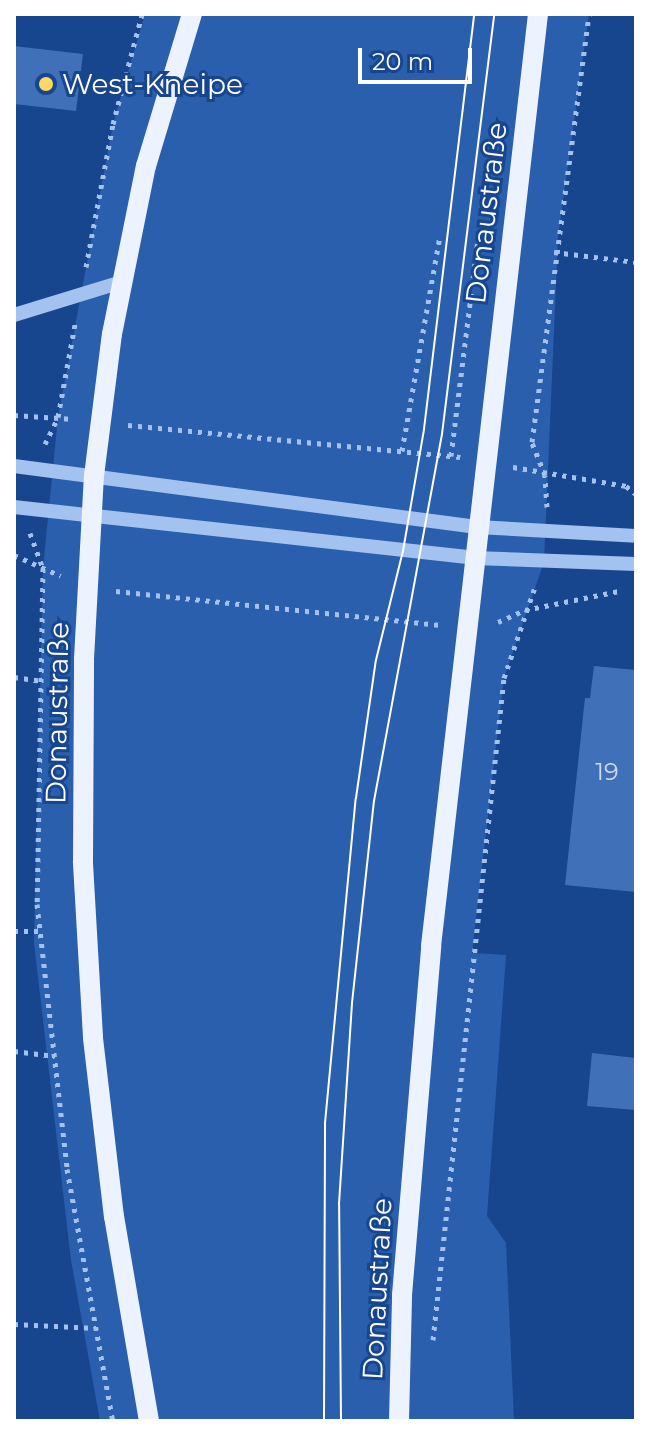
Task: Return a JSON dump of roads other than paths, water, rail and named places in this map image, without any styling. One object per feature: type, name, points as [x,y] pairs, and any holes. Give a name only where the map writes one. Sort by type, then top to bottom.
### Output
[{"type":"main road","name":"Donaustraße","points":[[149,1421],[114,1217],[93,1037],[82,778],[91,518],[100,422],[121,282],[146,166],[192,14]]},
{"type":"main road","name":"Donaustraße","points":[[399,1421],[412,1162],[477,527],[538,14]]},
{"type":"street","points":[[14,315],[121,282]]},
{"type":"street","points":[[14,466],[477,527],[636,536]]},
{"type":"street","points":[[14,507],[91,518],[474,558],[636,564]]},
{"type":"tram line","points":[[324,1421],[325,1123],[356,798],[376,660],[403,551],[424,429],[474,14]]},
{"type":"tram line","points":[[341,1421],[339,1204],[352,1003],[374,801],[442,434],[494,14]]},
{"type":"place","name":"West-Kneipe","points":[[46,84]]}]
